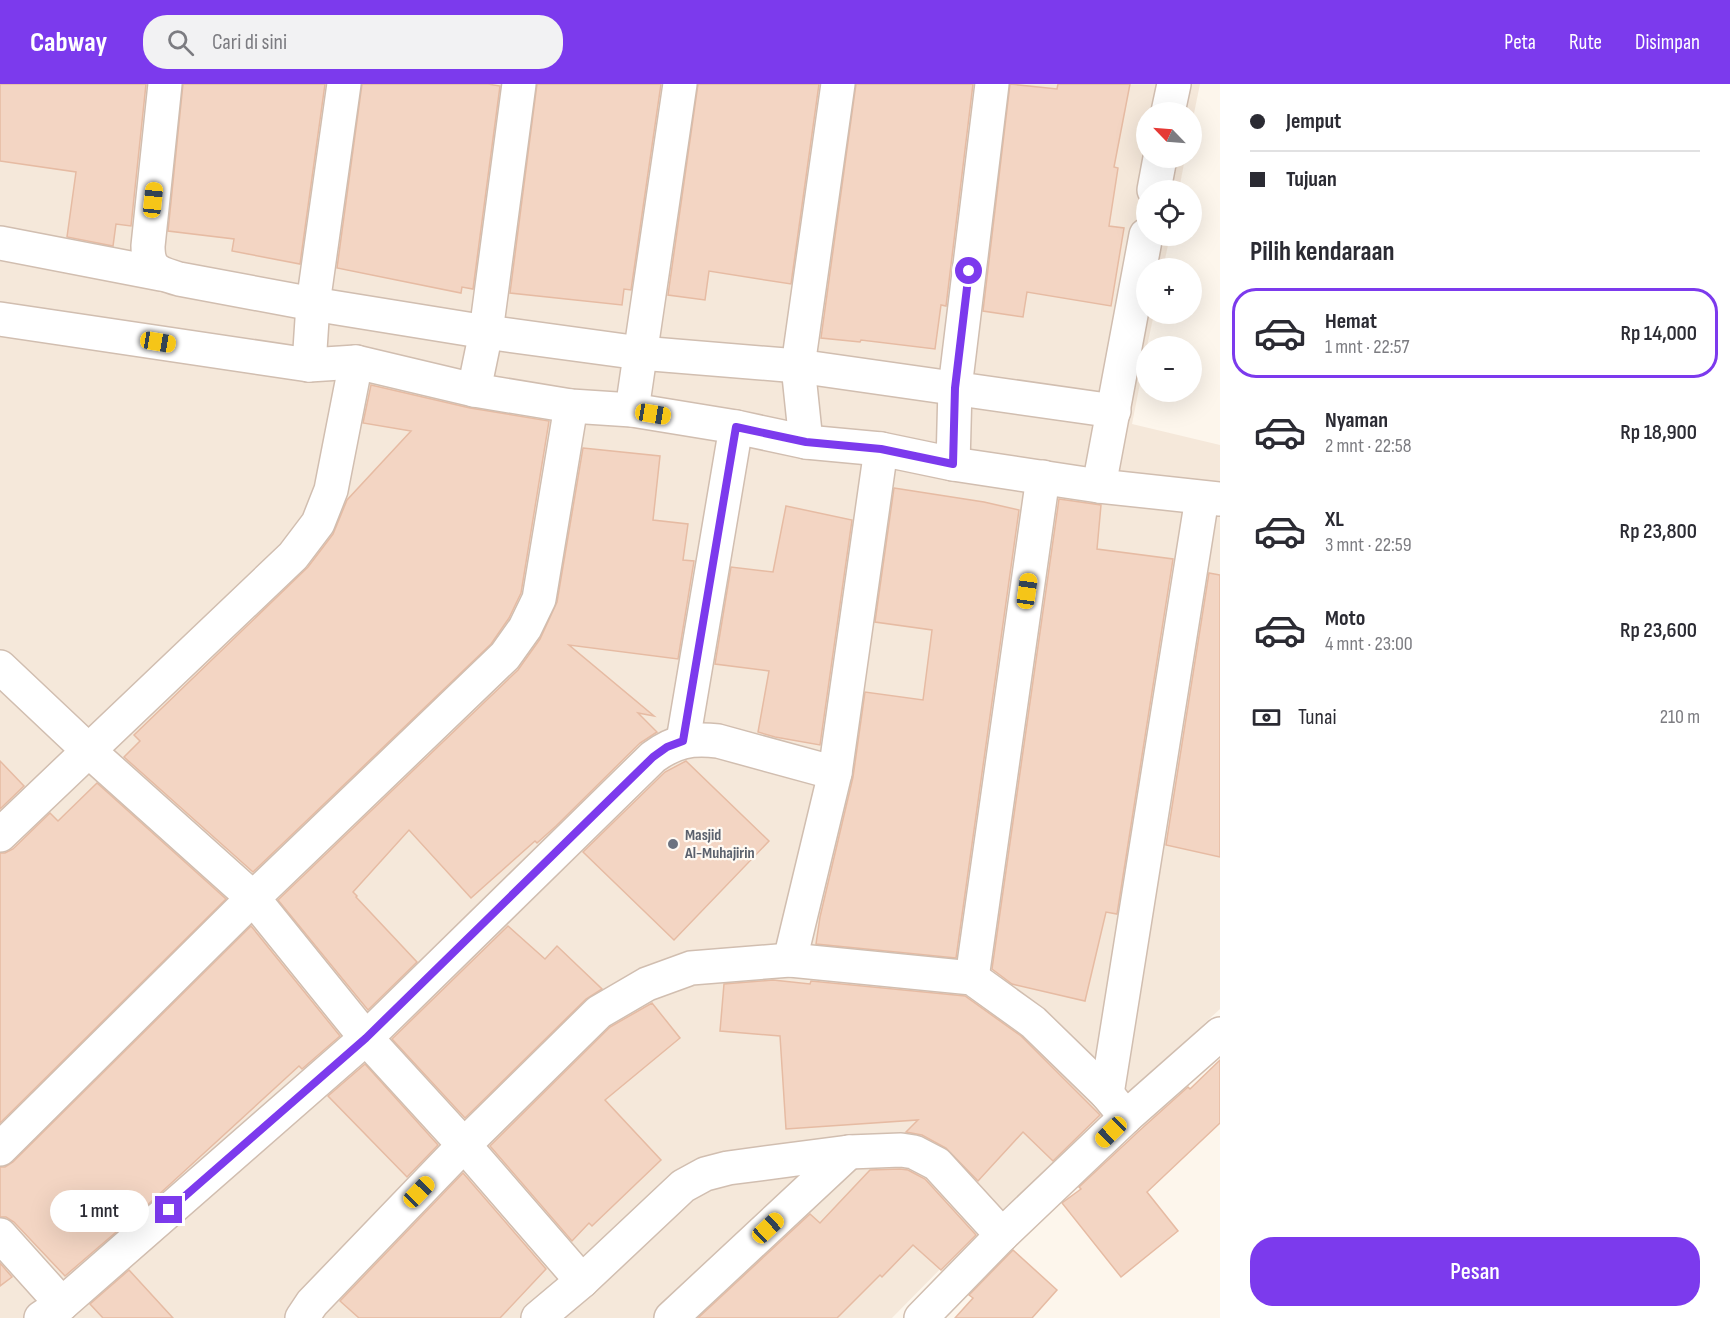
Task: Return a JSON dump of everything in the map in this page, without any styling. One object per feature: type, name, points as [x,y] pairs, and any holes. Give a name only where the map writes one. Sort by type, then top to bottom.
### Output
[{"type":"street","points":[[161,274],[148,258],[148,246],[165,84]]},
{"type":"street","points":[[309,365],[313,304],[344,84]]},
{"type":"street","points":[[474,390],[486,332],[519,84]]},
{"type":"street","points":[[632,410],[680,84]]},
{"type":"street","points":[[806,442],[798,366],[838,84]]},
{"type":"street","points":[[953,464],[955,388],[992,84]]},
{"type":"street","points":[[1170,102],[1174,84]]},
{"type":"street","points":[[0,243],[313,304],[486,332],[640,352],[798,366],[1114,411]]},
{"type":"street","points":[[1099,486],[1144,246]]},
{"type":"street","points":[[0,319],[309,365],[356,362],[474,390],[571,406],[632,410],[736,427],[806,442],[881,449],[953,464],[1099,486],[1211,498],[1116,1106]]},
{"type":"street","points":[[0,835],[292,556],[318,523],[331,490],[356,362]]},
{"type":"street","points":[[0,1149],[254,898],[505,656],[525,628],[539,599],[571,406]]},
{"type":"street","points":[[683,741],[736,427]]},
{"type":"street","points":[[790,960],[835,772],[881,449]]},
{"type":"street","points":[[972,978],[1043,477]]},
{"type":"street","points":[[0,667],[89,751],[254,898],[366,1038],[465,1145],[582,1281]]},
{"type":"street","points":[[0,1235],[51,1311],[366,1038],[653,757],[667,747],[683,741],[699,739],[718,741],[835,772]]},
{"type":"street","points":[[302,1318],[312,1303],[465,1145],[599,1012],[647,984],[691,968],[790,960],[972,978],[1033,1022],[1116,1106]]},
{"type":"street","points":[[921,1318],[1002,1235],[1116,1106],[1220,1034]]},
{"type":"street","points":[[538,1318],[582,1281],[683,1186],[705,1174],[728,1167],[849,1152],[901,1150],[914,1152],[937,1164],[1002,1235]]},
{"type":"street","points":[[671,1318],[849,1152]]},
{"type":"shaded area","points":[[0,84],[1200,84],[1196,102],[1136,102],[1136,168],[1183,168],[1181,180],[1136,180],[1136,246],[1168,246],[1165,258],[1136,258],[1136,324],[1152,324],[1149,336],[1136,336],[1136,402],[1132,424],[1220,445],[1220,1009],[956,1253],[892,1318],[0,1318]]},
{"type":"building","points":[[0,84],[146,84],[131,226],[116,224],[113,246],[67,237],[76,172],[0,161]]},
{"type":"building","points":[[183,84],[325,84],[300,264],[232,251],[234,239],[168,231]]},
{"type":"building","points":[[362,84],[488,84],[500,86],[473,289],[462,287],[461,293],[337,268]]},
{"type":"building","points":[[537,84],[661,84],[631,290],[624,289],[622,305],[510,293]]},
{"type":"building","points":[[698,84],[819,84],[791,284],[709,271],[705,300],[668,295]]},
{"type":"building","points":[[856,84],[973,84],[946,306],[941,305],[935,349],[861,340],[860,342],[821,338]]},
{"type":"building","points":[[1010,84],[1057,89],[1058,84],[1130,84],[1114,167],[1118,168],[1109,226],[1124,228],[1111,306],[1027,292],[1023,317],[983,311]]},
{"type":"building","points":[[371,385],[470,408],[549,421],[521,593],[509,618],[491,644],[253,872],[124,757],[140,741],[134,735],[308,567],[333,534],[347,500],[411,431],[363,423]]},
{"type":"building","points":[[583,448],[660,456],[653,520],[688,524],[683,560],[694,561],[678,659],[569,645],[654,716],[638,713],[657,732],[640,743],[556,826],[537,843],[535,841],[471,898],[409,830],[353,892],[417,962],[368,1010],[278,900],[518,670],[540,639],[557,602]]},
{"type":"building","points":[[894,488],[984,502],[1019,510],[956,958],[816,944],[820,917],[853,777],[865,692],[923,700],[932,630],[875,622]]},
{"type":"building","points":[[1059,499],[1101,505],[1097,549],[1173,559],[1117,914],[1106,912],[1085,1001],[1012,984],[992,969]]},
{"type":"building","points":[[786,506],[852,520],[820,745],[758,732],[769,671],[715,664],[731,567],[773,572]]},
{"type":"building","points":[[1209,573],[1220,575],[1220,857],[1166,845]]},
{"type":"building","points":[[0,761],[24,786],[0,809]]},
{"type":"building","name":"Masjid Al-Muhajirin","points":[[686,761],[769,841],[674,940],[583,852],[665,772]]},
{"type":"building","points":[[97,783],[226,899],[0,1123],[0,853],[13,849],[50,813],[58,821]]},
{"type":"building","points":[[251,926],[340,1036],[302,1069],[299,1066],[143,1209],[65,1276],[14,1222],[6,1217],[0,1217],[0,1167],[13,1162]]},
{"type":"building","points":[[508,926],[545,959],[557,946],[602,989],[586,999],[465,1118],[392,1039]]},
{"type":"building","points":[[773,980],[810,984],[811,981],[965,996],[1021,1036],[1100,1115],[1053,1161],[1023,1132],[978,1181],[946,1148],[922,1135],[906,1132],[918,1120],[786,1129],[780,1036],[720,1031],[724,984]]},
{"type":"building","points":[[652,1003],[680,1038],[605,1100],[661,1160],[592,1226],[589,1223],[572,1241],[490,1146],[610,1027]]},
{"type":"building","points":[[1220,1060],[1220,1123],[1147,1192],[1178,1231],[1121,1277],[1062,1203],[1081,1189],[1079,1187],[1139,1131],[1188,1087],[1190,1089]]},
{"type":"building","points":[[365,1064],[438,1145],[407,1177],[328,1096]]},
{"type":"building","points":[[870,1170],[908,1170],[925,1179],[976,1235],[941,1270],[913,1245],[837,1318],[698,1318],[810,1214],[820,1223]]},
{"type":"building","points":[[463,1173],[546,1269],[500,1318],[359,1318],[340,1301]]},
{"type":"building","points":[[1013,1250],[1057,1290],[1032,1318],[955,1318],[973,1298],[969,1295]]},
{"type":"building","points":[[0,1263],[12,1277],[0,1286]]},
{"type":"building","points":[[129,1270],[173,1318],[103,1318],[90,1304]]},
{"type":"place","name":"Masjid Al-Muhajirin","points":[[673,844]]},
{"type":"route","points":[[169,1210],[366,1038],[653,757],[667,747],[683,741],[736,427],[806,442],[881,449],[953,464],[955,388],[969,271]]}]
